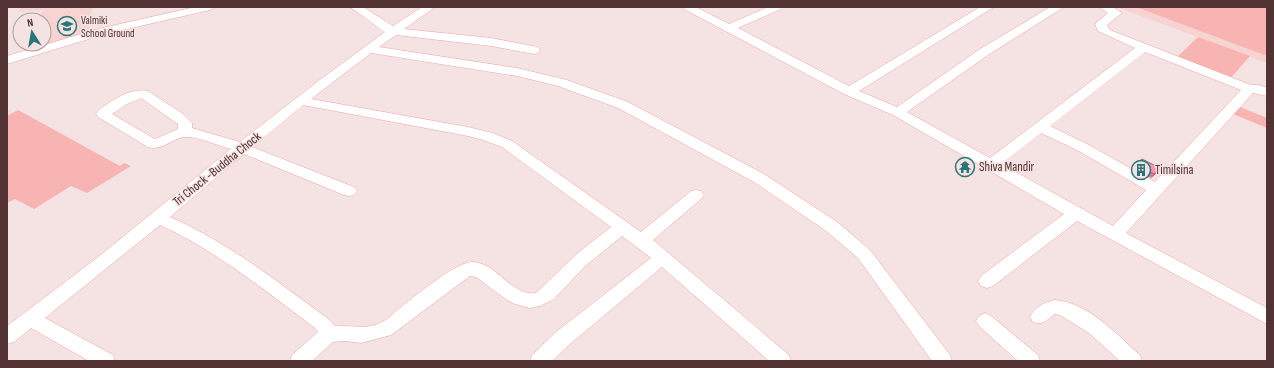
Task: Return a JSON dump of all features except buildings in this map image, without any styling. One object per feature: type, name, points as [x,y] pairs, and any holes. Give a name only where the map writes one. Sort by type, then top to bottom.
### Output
[{"type":"street","points":[[7,60],[102,31],[210,7]]},
{"type":"street","points":[[356,7],[392,31],[491,42],[534,50]]},
{"type":"street","name":"Tri Chock -Buddha Chock","points":[[7,336],[158,218],[301,101],[392,31],[430,7]]},
{"type":"street","points":[[688,7],[849,91],[898,112],[1076,213],[1267,317]]},
{"type":"street","points":[[729,28],[777,7]]},
{"type":"street","points":[[849,91],[988,7]]},
{"type":"street","points":[[898,112],[984,52],[1058,7]]},
{"type":"street","points":[[1105,7],[1116,13],[1101,24],[1102,29],[1249,89],[1260,89],[1267,92]]},
{"type":"street","points":[[991,164],[1144,47]]},
{"type":"street","points":[[369,49],[517,72],[562,83],[623,105],[752,175],[831,226],[860,250],[943,361]]},
{"type":"street","points":[[1115,234],[1249,89]]},
{"type":"street","points":[[185,132],[185,123],[143,94],[132,96],[103,114],[153,144],[160,143],[175,135],[190,132],[242,148],[349,191]]},
{"type":"street","points":[[301,101],[474,133],[507,144],[641,241],[782,361]]},
{"type":"street","points":[[1041,127],[1082,147],[1156,189]]},
{"type":"street","points":[[641,241],[696,195]]},
{"type":"street","points":[[987,282],[1076,213]]},
{"type":"street","points":[[158,218],[200,238],[236,262],[321,323],[328,331],[328,335]]},
{"type":"street","points":[[299,361],[328,335],[345,333],[361,335],[385,330],[461,272],[471,269],[482,273],[510,294],[531,301],[542,298],[573,266],[623,227]]},
{"type":"street","points":[[539,361],[563,338],[662,258]]},
{"type":"street","points":[[1039,317],[1048,309],[1054,307],[1066,308],[1087,322],[1132,361]]},
{"type":"street","points":[[30,319],[106,361]]},
{"type":"street","points":[[985,321],[1031,361]]},
{"type":"shaded area","name":"Valmiki School Ground","points":[[23,7],[98,7],[92,9],[88,33],[52,43],[52,12],[42,12],[43,10],[17,12]]},
{"type":"shaded area","points":[[1117,7],[1267,7],[1267,63],[1235,51]]},
{"type":"shaded area","points":[[1136,7],[1267,7],[1267,56]]},
{"type":"shaded area","points":[[1198,37],[1250,56],[1229,80],[1176,58]]},
{"type":"shaded area","points":[[1240,107],[1267,118],[1267,128],[1233,114]]},
{"type":"shaded area","points":[[18,110],[120,166],[124,163],[131,166],[87,193],[71,186],[34,209],[15,199],[7,203],[7,116]]},
{"type":"place","name":"Valmiki School Ground","points":[[67,26]]},
{"type":"place","name":"Shiva Mandir","points":[[965,167]]},
{"type":"place","name":"Timilsina","points":[[1141,170]]}]
